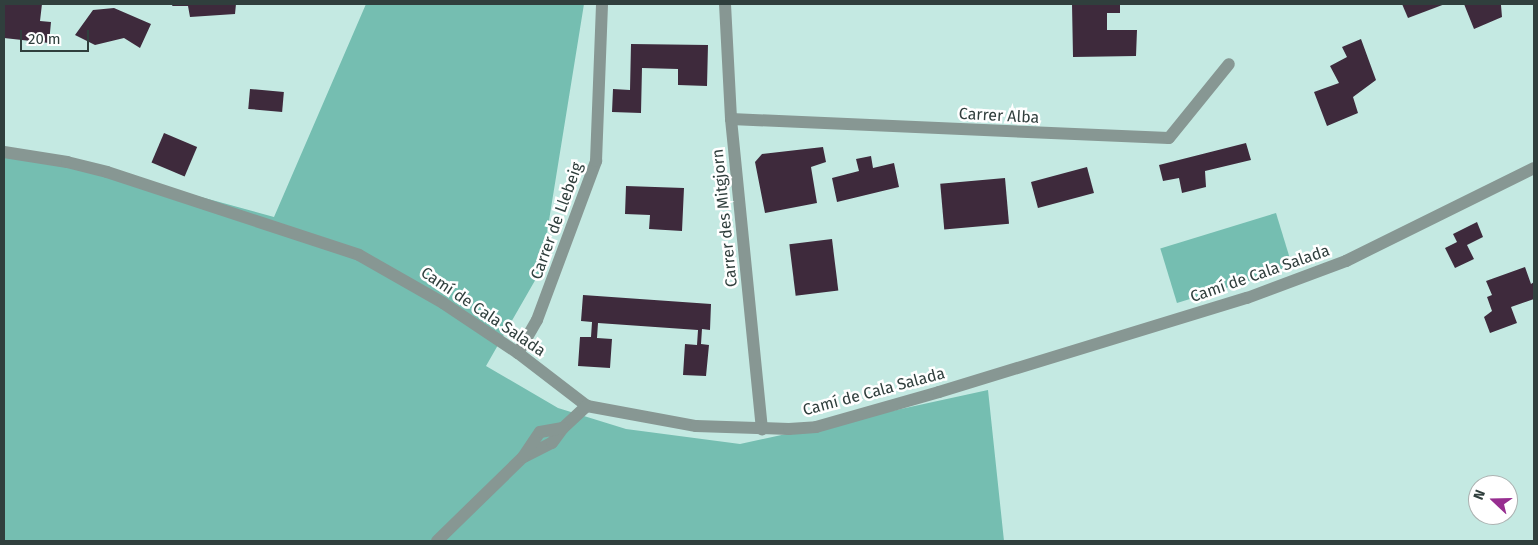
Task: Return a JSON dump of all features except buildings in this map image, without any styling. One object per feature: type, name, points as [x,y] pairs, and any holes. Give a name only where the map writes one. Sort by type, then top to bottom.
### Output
[{"type":"street","name":"Carrer de Llebeig","points":[[518,353],[537,320],[596,161],[602,4]]},
{"type":"street","name":"Carrer des Mitgjorn","points":[[725,4],[731,119],[762,429]]},
{"type":"street","name":"Carrer Alba","points":[[731,119],[1169,138],[1230,64]]},
{"type":"street","name":"Camí de Cala Salada","points":[[4,152],[67,162],[107,172],[359,255],[443,303],[518,353],[587,406],[696,426],[762,429],[816,427],[940,392],[1247,298],[1346,261],[1534,168]]},
{"type":"street","points":[[437,541],[523,457],[552,443],[563,428],[587,406]]},
{"type":"green space","points":[[366,4],[584,4],[541,270],[486,366],[558,408],[626,429],[740,444],[988,390],[1004,541],[4,541],[4,154],[91,167],[274,217]]},
{"type":"green space","points":[[1276,213],[1293,268],[1177,303],[1160,248]]}]
